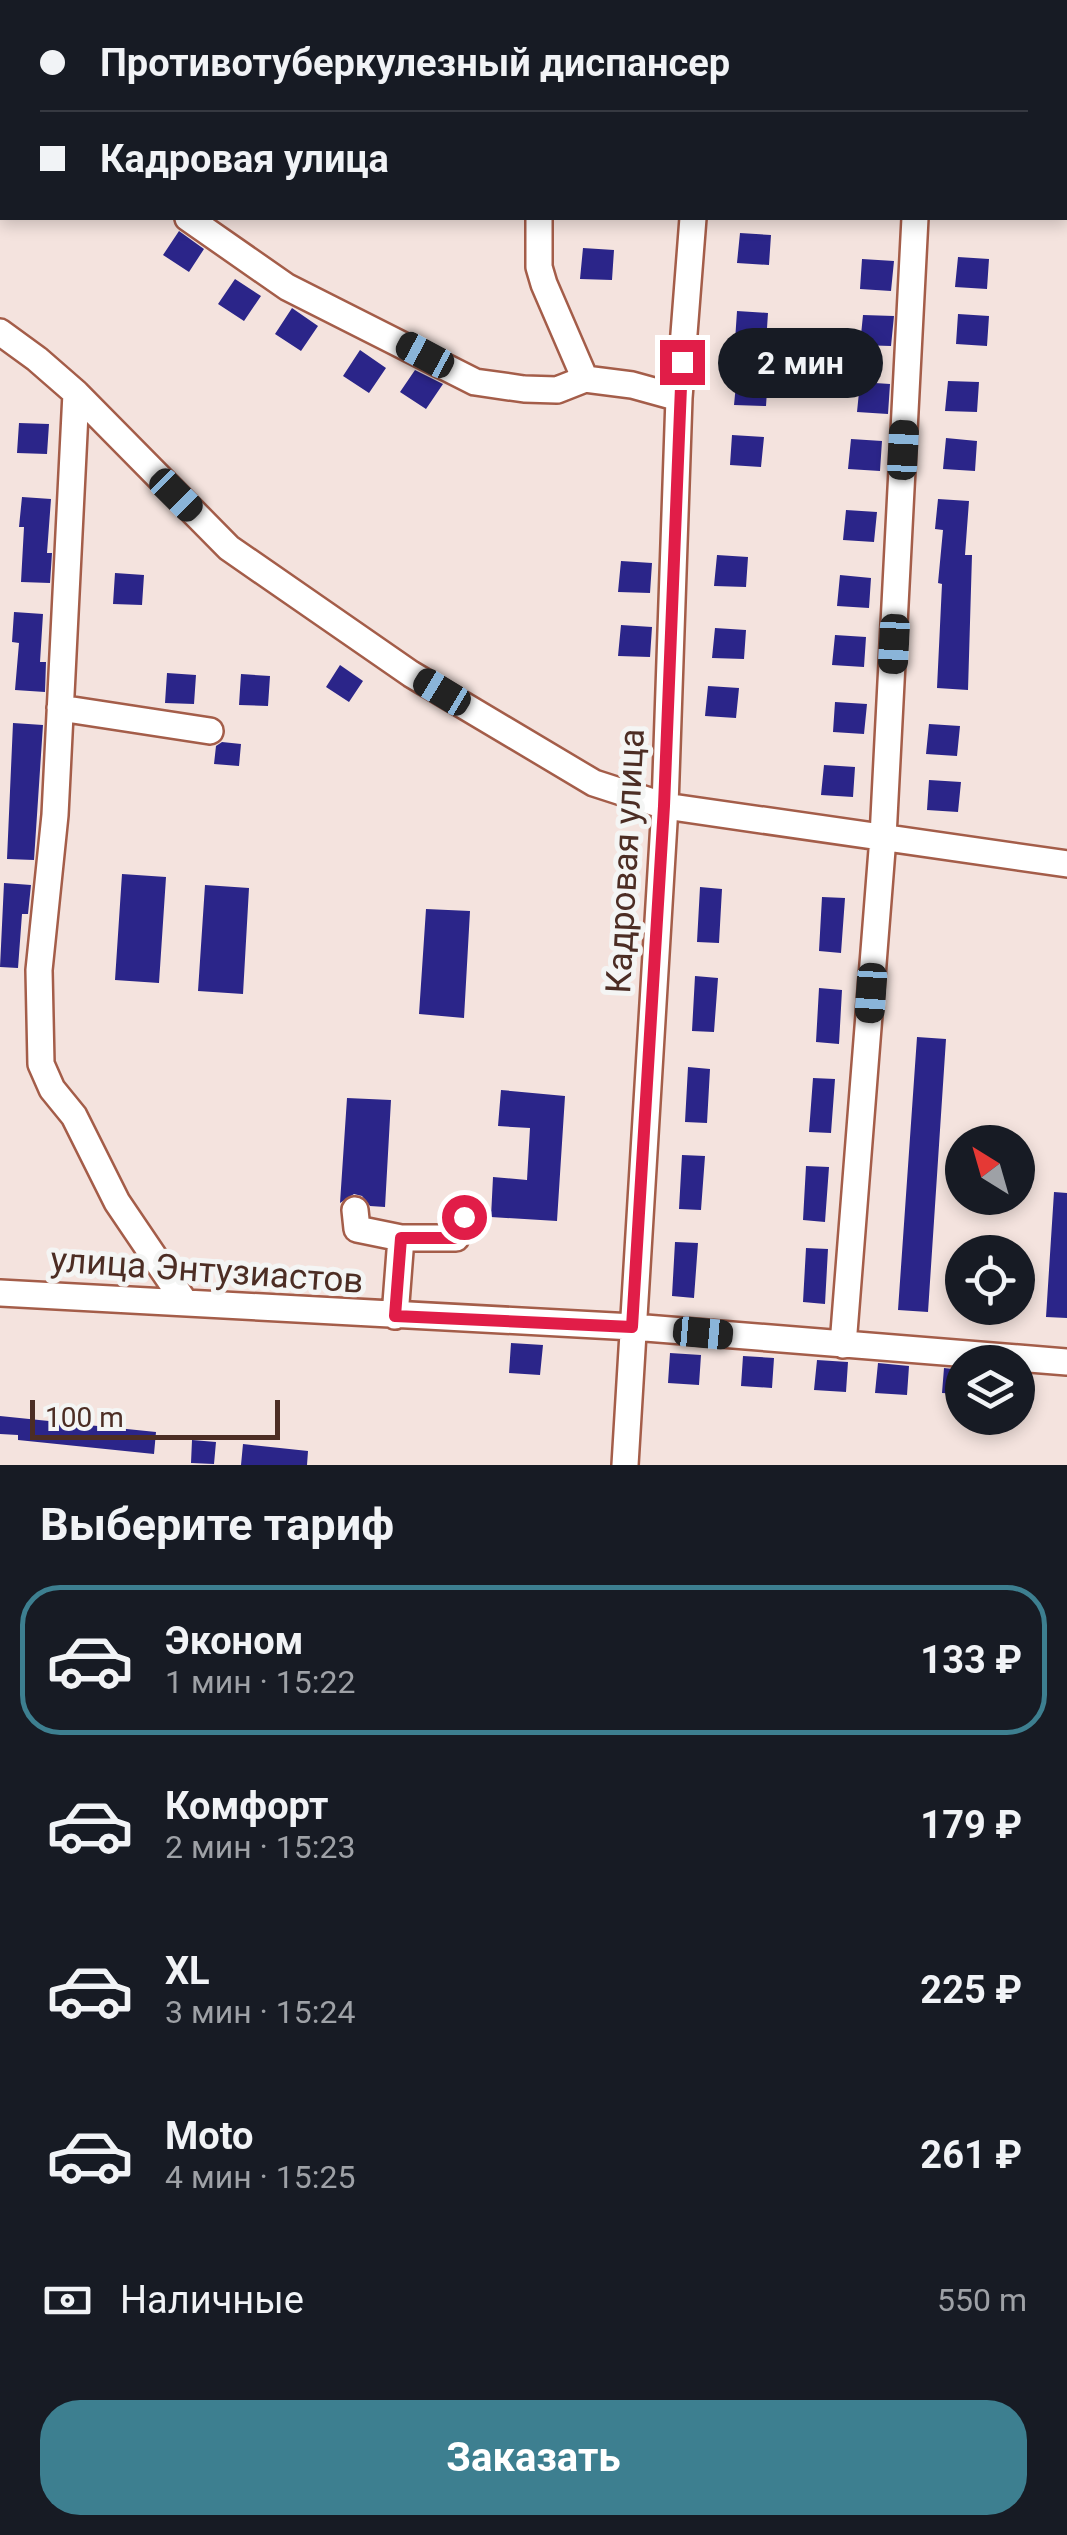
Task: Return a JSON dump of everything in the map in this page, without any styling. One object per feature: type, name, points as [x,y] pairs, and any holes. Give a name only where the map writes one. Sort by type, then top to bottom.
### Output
[{"type":"street","points":[[191,220],[287,287],[475,382],[557,390],[585,379],[632,385],[679,398]]},
{"type":"street","points":[[539,220],[539,267],[585,379]]},
{"type":"street","name":"Кадровая улица","points":[[625,1465],[664,806],[679,398],[693,220]]},
{"type":"street","points":[[843,1345],[884,837],[915,220]]},
{"type":"street","points":[[0,332],[76,393],[230,548],[411,674],[594,783],[664,806],[1067,864]]},
{"type":"street","points":[[76,393],[55,815],[39,970],[41,1064],[52,1089],[74,1116],[117,1202],[184,1301]]},
{"type":"street","points":[[60,708],[210,731]]},
{"type":"street","points":[[356,1210],[357,1229],[401,1238],[456,1238],[464,1217]]},
{"type":"street","points":[[395,1316],[401,1238]]},
{"type":"street","name":"улица Энтузиастов","points":[[0,1294],[632,1327],[1067,1362]]},
{"type":"building","points":[[179,231],[204,249],[189,272],[163,255]]},
{"type":"building","points":[[740,233],[771,235],[769,265],[737,263]]},
{"type":"building","points":[[583,248],[614,250],[612,280],[580,279]]},
{"type":"building","points":[[958,257],[989,259],[987,289],[955,287]]},
{"type":"building","points":[[862,259],[894,261],[891,291],[860,289]]},
{"type":"building","points":[[235,279],[261,296],[244,321],[218,304]]},
{"type":"building","points":[[292,308],[318,326],[301,351],[275,334]]},
{"type":"building","points":[[737,311],[768,313],[766,343],[735,341]]},
{"type":"building","points":[[958,314],[989,316],[987,346],[956,344]]},
{"type":"building","points":[[863,315],[894,316],[891,346],[860,345]]},
{"type":"building","points":[[360,350],[386,368],[369,393],[343,376]]},
{"type":"building","points":[[415,370],[443,384],[426,409],[400,392]]},
{"type":"building","points":[[737,374],[768,376],[766,406],[734,405]]},
{"type":"building","points":[[948,381],[979,382],[977,412],[945,411]]},
{"type":"building","points":[[860,382],[890,384],[888,414],[857,412]]},
{"type":"building","points":[[19,423],[49,424],[47,454],[17,453]]},
{"type":"building","points":[[732,435],[764,437],[761,467],[730,465]]},
{"type":"building","points":[[946,438],[977,441],[975,471],[943,469]]},
{"type":"building","points":[[851,439],[882,441],[880,471],[848,469]]},
{"type":"building","points":[[22,497],[51,499],[47,553],[52,553],[50,583],[21,582]]},
{"type":"building","points":[[938,499],[969,501],[965,555],[972,555],[968,690],[937,688],[943,530],[935,529]]},
{"type":"building","points":[[846,510],[877,512],[874,542],[843,540]]},
{"type":"building","points":[[717,555],[748,557],[746,587],[714,586]]},
{"type":"building","points":[[621,561],[652,563],[650,593],[618,592]]},
{"type":"building","points":[[115,573],[144,575],[142,605],[113,604]]},
{"type":"building","points":[[840,575],[871,578],[869,608],[837,606]]},
{"type":"building","points":[[14,612],[43,614],[40,662],[46,662],[45,692],[15,690],[19,643],[12,642]]},
{"type":"building","points":[[621,625],[652,627],[650,657],[618,656]]},
{"type":"building","points":[[715,628],[746,630],[744,659],[712,658]]},
{"type":"building","points":[[835,635],[866,637],[864,667],[832,665]]},
{"type":"building","points":[[340,665],[363,681],[349,702],[326,687]]},
{"type":"building","points":[[167,673],[196,675],[194,704],[165,703]]},
{"type":"building","points":[[241,674],[270,676],[268,706],[239,705]]},
{"type":"building","points":[[708,686],[739,688],[736,718],[705,716]]},
{"type":"building","points":[[835,702],[867,704],[864,734],[833,732]]},
{"type":"building","points":[[13,723],[43,725],[34,860],[7,859]]},
{"type":"building","points":[[929,724],[960,726],[957,756],[926,754]]},
{"type":"building","points":[[222,742],[241,744],[239,766],[214,764],[216,746]]},
{"type":"building","points":[[824,765],[855,767],[853,797],[821,795]]},
{"type":"building","points":[[929,780],[961,782],[958,812],[927,810]]},
{"type":"building","points":[[122,874],[166,877],[159,983],[115,980]]},
{"type":"building","points":[[4,883],[31,885],[28,914],[22,914],[18,968],[0,967]]},
{"type":"building","points":[[205,885],[249,888],[243,994],[198,991]]},
{"type":"building","points":[[700,887],[722,889],[719,943],[697,942]]},
{"type":"building","points":[[822,897],[845,898],[841,953],[819,951]]},
{"type":"building","points":[[426,909],[470,911],[464,1018],[419,1014]]},
{"type":"building","points":[[695,976],[718,978],[714,1032],[692,1031]]},
{"type":"building","points":[[819,988],[842,990],[839,1044],[816,1042]]},
{"type":"building","points":[[917,1037],[946,1039],[928,1312],[898,1310]]},
{"type":"building","points":[[688,1067],[710,1069],[707,1123],[685,1122]]},
{"type":"building","points":[[813,1078],[835,1079],[831,1133],[809,1132]]},
{"type":"building","points":[[501,1090],[565,1096],[557,1221],[491,1217],[493,1177],[527,1180],[530,1128],[498,1126]]},
{"type":"building","points":[[347,1098],[391,1100],[385,1207],[370,1206],[362,1196],[354,1194],[340,1203]]},
{"type":"building","points":[[682,1155],[705,1156],[701,1210],[679,1209]]},
{"type":"building","points":[[806,1166],[829,1167],[825,1222],[803,1220]]},
{"type":"building","points":[[1054,1192],[1067,1193],[1067,1318],[1046,1317]]},
{"type":"building","points":[[675,1242],[698,1243],[694,1298],[672,1296]]},
{"type":"building","points":[[806,1248],[828,1249],[825,1304],[803,1302]]},
{"type":"building","points":[[511,1343],[543,1345],[540,1375],[509,1373]]},
{"type":"building","points":[[670,1353],[701,1355],[699,1385],[668,1383]]},
{"type":"building","points":[[743,1356],[774,1358],[772,1388],[741,1386]]},
{"type":"building","points":[[817,1360],[848,1362],[846,1392],[814,1390]]},
{"type":"building","points":[[878,1363],[909,1366],[907,1395],[875,1393]]},
{"type":"building","points":[[0,1416],[156,1432],[154,1454],[18,1440],[18,1435],[0,1434]]},
{"type":"building","points":[[192,1440],[216,1442],[214,1464],[191,1463]]},
{"type":"building","points":[[243,1444],[308,1451],[307,1465],[241,1465]]},
{"type":"route","points":[[464,1217],[456,1238],[401,1238],[395,1316],[632,1327],[664,806],[682,362]]}]
